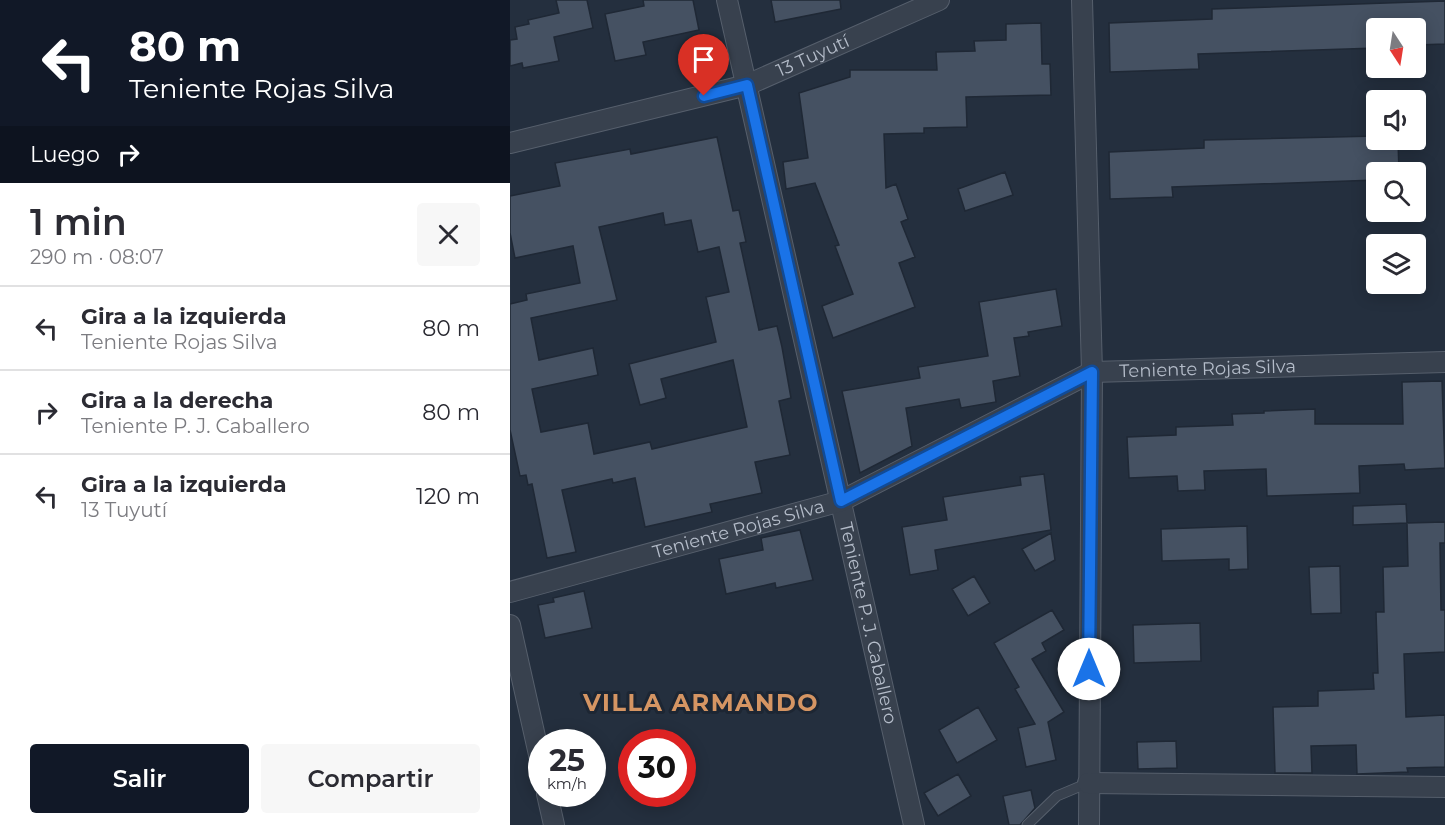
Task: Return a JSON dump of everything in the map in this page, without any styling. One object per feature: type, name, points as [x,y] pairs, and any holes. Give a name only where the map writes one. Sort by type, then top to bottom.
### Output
[{"type":"street","name":"Teniente P. J. Caballero","points":[[728,0],[914,825]]},
{"type":"street","name":"13 Tuyutí","points":[[510,143],[747,85],[939,0]]},
{"type":"street","points":[[1082,0],[1092,372],[1089,825]]},
{"type":"street","name":"Teniente Rojas Silva","points":[[510,592],[841,501],[1092,372],[1445,362]]},
{"type":"street","points":[[510,625],[533,729]]},
{"type":"street","points":[[1088,783],[1445,786]]},
{"type":"street","points":[[550,807],[554,825]]},
{"type":"lane","points":[[1027,825],[1057,796],[1088,783]]},
{"type":"building","points":[[556,0],[587,0],[593,28],[554,37],[559,61],[523,68],[522,63],[510,66],[510,40],[517,39],[515,27],[529,24],[528,20],[559,13]]},
{"type":"building","points":[[643,0],[693,0],[699,30],[643,42],[646,55],[615,61],[605,14],[644,6]]},
{"type":"building","points":[[771,0],[840,0],[841,9],[775,22]]},
{"type":"building","points":[[1445,1],[1445,44],[1426,45],[1426,18],[1366,18],[1366,48],[1198,54],[1199,69],[1110,72],[1109,23],[1212,19],[1212,9]]},
{"type":"building","points":[[1041,23],[1042,64],[1050,64],[1051,95],[966,97],[967,127],[924,128],[924,133],[884,134],[886,188],[896,184],[908,219],[901,222],[915,257],[899,263],[915,307],[833,338],[822,306],[853,294],[835,246],[839,245],[815,183],[786,189],[783,162],[808,158],[799,93],[850,77],[850,70],[937,70],[936,52],[975,51],[974,41],[1006,40],[1006,24]]},
{"type":"building","points":[[1366,136],[1366,150],[1398,150],[1399,162],[1366,162],[1366,180],[1172,187],[1173,197],[1110,199],[1109,152],[1204,148],[1204,140]]},
{"type":"building","points":[[717,137],[733,211],[739,210],[746,242],[740,243],[759,330],[777,326],[782,347],[791,398],[779,401],[790,455],[755,462],[762,493],[710,504],[712,512],[645,527],[635,478],[613,483],[612,479],[562,490],[576,552],[547,558],[532,484],[528,485],[526,475],[520,476],[510,430],[510,304],[527,300],[526,294],[580,283],[573,246],[515,258],[510,233],[510,196],[560,186],[555,163],[630,149],[631,154]],"holes":[[[663,213],[665,225],[691,220],[698,252],[719,247],[729,292],[706,297],[716,342],[629,364],[640,405],[666,398],[661,379],[733,360],[747,427],[652,449],[650,442],[594,454],[588,423],[541,432],[532,389],[598,375],[593,348],[539,360],[531,318],[617,300],[599,227]]]},
{"type":"building","points":[[1005,172],[1013,195],[965,211],[958,189]]},
{"type":"building","points":[[1056,289],[1062,326],[1028,332],[1029,336],[1014,338],[1020,376],[993,381],[996,402],[961,408],[959,399],[906,408],[912,446],[860,473],[842,391],[920,378],[918,367],[988,356],[979,302]]},
{"type":"building","points":[[1442,381],[1445,468],[1405,470],[1404,464],[1359,466],[1360,493],[1267,496],[1266,469],[1204,471],[1205,490],[1178,491],[1177,476],[1129,478],[1127,437],[1176,435],[1176,427],[1233,425],[1232,414],[1264,413],[1264,411],[1315,409],[1315,424],[1403,424],[1402,382]]},
{"type":"building","points":[[1044,474],[1051,530],[935,550],[938,570],[910,575],[902,527],[947,520],[943,497],[1021,485],[1020,477]]},
{"type":"building","points":[[1406,504],[1407,523],[1353,525],[1353,506]]},
{"type":"building","points":[[1445,522],[1445,543],[1440,543],[1441,610],[1445,610],[1445,652],[1404,654],[1406,717],[1445,715],[1445,767],[1407,768],[1408,772],[1357,774],[1356,745],[1311,746],[1312,773],[1275,773],[1273,707],[1318,706],[1318,691],[1374,689],[1373,673],[1378,673],[1376,612],[1384,612],[1383,567],[1408,566],[1407,523]]},
{"type":"building","points":[[1247,526],[1248,569],[1229,570],[1229,559],[1162,561],[1161,529]]},
{"type":"building","points":[[800,530],[813,580],[776,588],[775,583],[726,594],[719,559],[763,550],[761,538]]},
{"type":"building","points":[[1051,533],[1055,560],[1035,571],[1022,549]]},
{"type":"building","points":[[1340,566],[1341,613],[1311,614],[1309,567]]},
{"type":"building","points":[[974,576],[990,603],[968,616],[952,589]]},
{"type":"building","points":[[584,591],[592,628],[545,638],[538,605],[554,602],[553,598]]},
{"type":"building","points":[[1052,610],[1064,630],[1042,643],[1046,651],[1032,659],[1064,712],[1048,722],[1056,760],[1026,767],[1018,728],[1035,724],[1015,689],[1019,687],[994,643]]},
{"type":"building","points":[[1200,623],[1201,661],[1134,663],[1133,625]]},
{"type":"building","points":[[978,707],[997,740],[957,763],[939,730]]},
{"type":"building","points":[[1176,741],[1177,768],[1138,769],[1137,742]]},
{"type":"building","points":[[958,774],[971,796],[938,816],[924,793]]},
{"type":"building","points":[[1031,790],[1035,808],[1020,825],[1009,825],[1003,796]]},
{"type":"district","name":"VILLA ARMANDO","points":[[701,703]]},
{"type":"route","points":[[704,96],[747,85],[841,501],[1092,372],[1089,669]]}]
